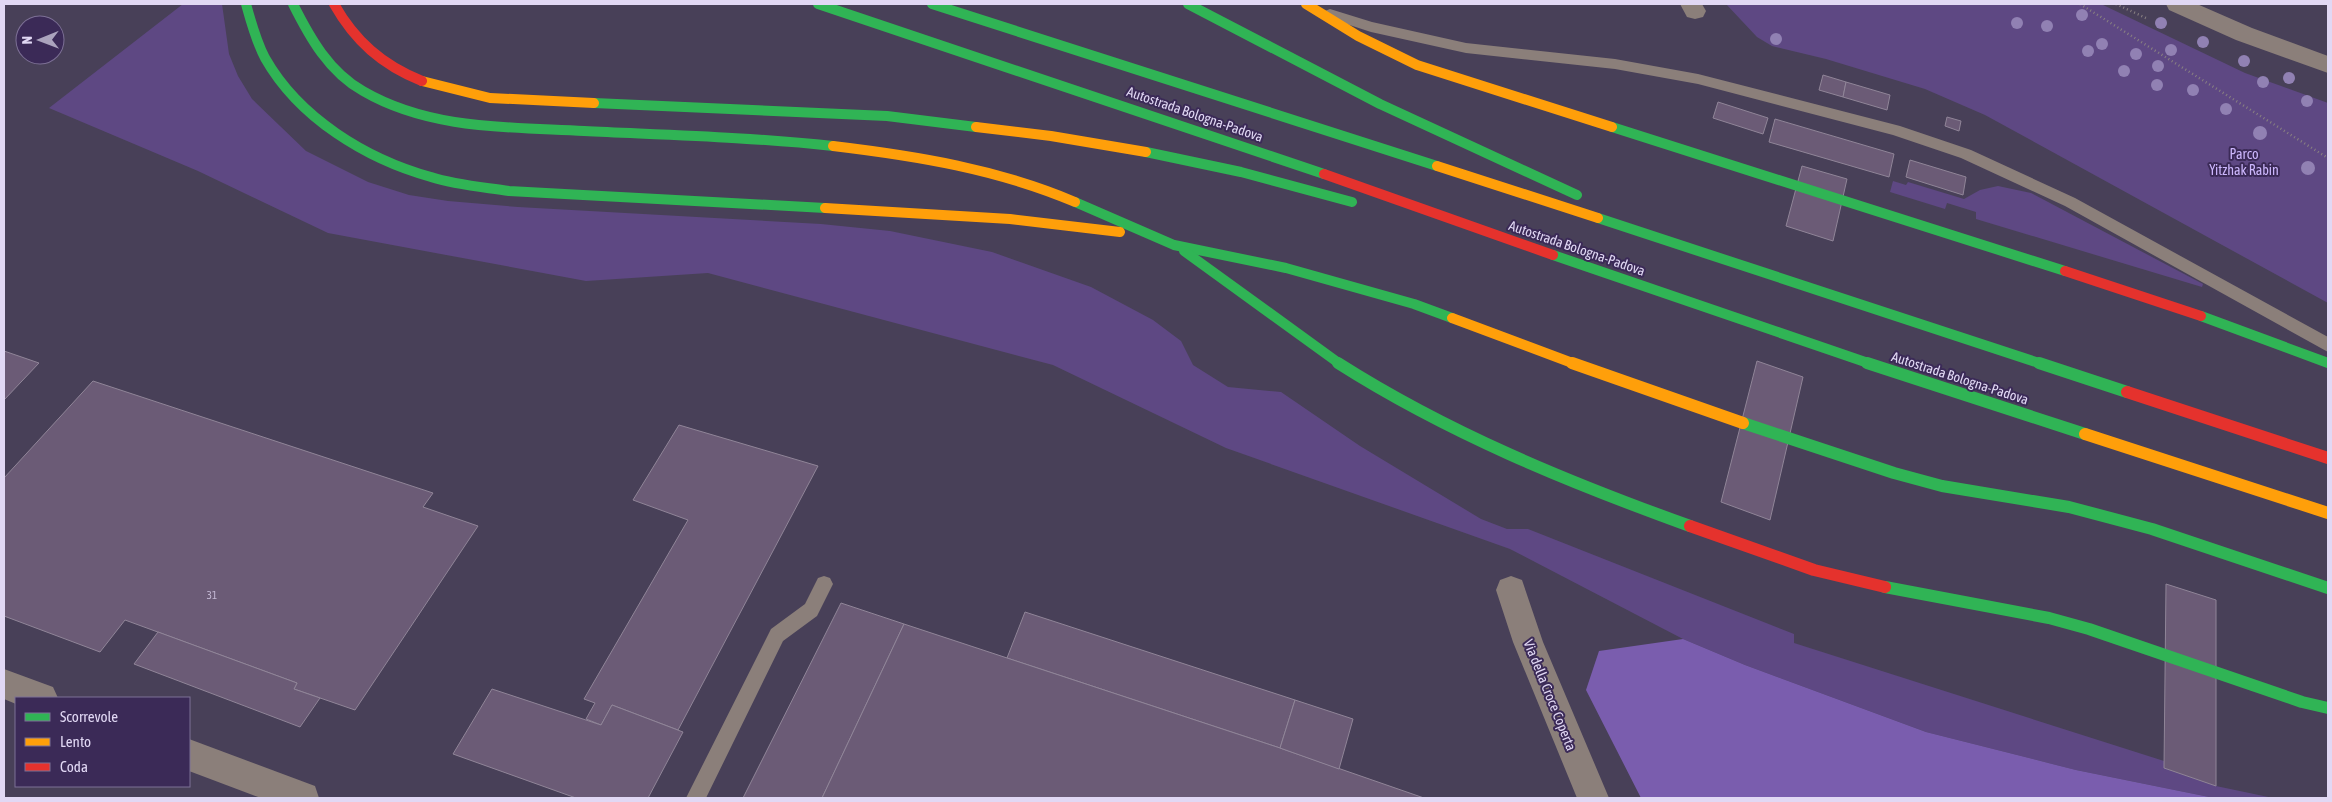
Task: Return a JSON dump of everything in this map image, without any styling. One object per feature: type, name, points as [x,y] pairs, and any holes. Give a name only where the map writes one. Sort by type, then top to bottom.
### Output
[{"type":"highway","points":[[246,4],[256,42],[274,73],[302,106],[373,155],[427,176],[492,188],[561,194],[770,203],[974,217],[1094,228],[1149,236]]},
{"type":"highway","points":[[292,4],[302,28],[316,50],[336,71],[358,88],[388,105],[422,116],[472,125],[811,143],[919,156],[998,172],[1038,185],[1149,236],[1174,245],[1286,268],[1414,304],[1641,389],[1894,473],[1942,486],[2069,507],[2152,530],[2328,588]]},
{"type":"highway","points":[[334,4],[341,20],[358,43],[378,59],[426,84],[457,92],[490,98],[886,116],[1051,136],[1161,155],[1241,172],[1367,207]]},
{"type":"highway","name":"Autostrada Bologna-Padova","points":[[818,4],[1254,149],[1769,331],[2328,514]]},
{"type":"highway","name":"Autostrada Bologna-Padova","points":[[932,4],[1758,270],[2328,458]]},
{"type":"highway","points":[[1188,4],[1299,66],[1432,130],[1586,199]]},
{"type":"highway","points":[[1307,4],[1358,36],[1417,65],[2136,294],[2268,339],[2328,363]]},
{"type":"highway","points":[[1603,206],[1758,270]]},
{"type":"highway","points":[[1480,242],[1769,331]]},
{"type":"highway","points":[[1174,245],[1311,345],[1389,394],[1488,444],[1587,489],[1814,570],[1900,591],[2049,618],[2089,629],[2302,702],[2328,708]]},
{"type":"street","points":[[2176,4],[2244,34],[2328,65]]},
{"type":"street","name":"Via della Croce Coperta","points":[[1511,590],[1528,642],[1594,798]]},
{"type":"street","points":[[4,684],[39,697]]},
{"type":"street","points":[[190,754],[303,798]]},
{"type":"lane","points":[[1307,4],[1370,27],[1427,40],[1466,48],[1615,64],[1698,79],[1895,130],[1966,154],[2070,202],[2328,345]]},
{"type":"lane","points":[[696,798],[777,635],[811,610],[824,584]]},
{"type":"path","points":[[2080,4],[2328,158]]},
{"type":"green space","points":[[183,4],[222,4],[229,54],[238,76],[252,99],[306,151],[368,182],[409,195],[448,201],[518,207],[821,224],[890,231],[992,252],[1091,287],[1153,320],[1181,341],[1193,365],[1228,387],[1281,392],[1360,446],[1481,519],[1507,529],[1528,529],[1794,634],[1794,643],[2164,761],[2164,768],[2216,786],[2273,798],[2214,798],[2076,770],[1926,732],[1745,665],[1683,639],[1510,549],[1226,448],[1053,365],[708,273],[586,281],[328,233],[198,171],[49,108]]},
{"type":"green space","name":"Parco Yitzhak Rabin","points":[[1726,4],[2101,4],[2245,73],[2328,103],[2328,303],[1985,115],[1925,89],[1826,59],[1772,46],[1757,37]]},
{"type":"green space","points":[[1893,181],[1906,185],[1908,182],[1964,199],[1980,190],[1998,186],[2031,193],[2203,284],[2202,287],[1976,219],[1976,212],[1947,203],[1945,209],[1890,192]]},
{"type":"shaded area","points":[[1683,639],[1745,665],[1926,732],[2076,770],[2214,798],[1641,798],[1586,690],[1599,651]]},
{"type":"building","points":[[1823,75],[1846,82],[1843,97],[1819,90]]},
{"type":"building","points":[[1846,82],[1890,95],[1887,110],[1843,97]]},
{"type":"building","points":[[1718,102],[1768,118],[1763,134],[1713,118]]},
{"type":"building","points":[[1947,117],[1961,121],[1959,131],[1945,126]]},
{"type":"building","points":[[1775,119],[1894,154],[1889,177],[1769,142]]},
{"type":"building","points":[[1910,160],[1966,177],[1963,195],[1906,177]]},
{"type":"building","points":[[1802,166],[1847,179],[1833,241],[1786,226]]},
{"type":"building","points":[[4,351],[39,363],[4,400]]},
{"type":"building","points":[[1757,361],[1803,377],[1770,520],[1721,502]]},
{"type":"building","points":[[93,381],[433,493],[423,507],[478,526],[355,710],[294,689],[297,683],[125,620],[100,652],[4,616],[4,478]]},
{"type":"building","points":[[679,425],[818,466],[678,730],[612,705],[601,725],[586,719],[595,703],[584,699],[688,520],[633,500]]},
{"type":"building","points":[[2166,584],[2216,600],[2216,786],[2164,768]]},
{"type":"building","points":[[841,603],[904,624],[822,798],[743,798]]},
{"type":"building","points":[[1025,612],[1295,700],[1280,748],[1007,658]]},
{"type":"building","points":[[904,624],[1280,748],[1424,798],[822,798]]},
{"type":"building","points":[[158,632],[297,683],[294,689],[320,698],[300,727],[134,664]]},
{"type":"building","points":[[492,689],[601,725],[612,705],[683,732],[648,798],[576,798],[453,754]]},
{"type":"building","points":[[1295,700],[1353,719],[1339,769],[1280,748]]},
{"type":"traffic: fast","points":[[246,4],[261,50],[282,84],[299,102],[340,135],[386,161],[410,171],[433,178],[509,191],[825,208]]},
{"type":"traffic: fast","points":[[293,4],[313,41],[339,73],[362,91],[411,113],[464,124],[736,137],[833,146]]},
{"type":"traffic: fast","points":[[818,4],[1324,174]]},
{"type":"traffic: fast","points":[[932,4],[1437,166]]},
{"type":"traffic: fast","points":[[1188,4],[1283,56],[1380,104],[1478,151],[1577,195]]},
{"type":"traffic: fast","points":[[594,103],[887,116],[976,127]]},
{"type":"traffic: fast","points":[[1612,127],[2065,271]]},
{"type":"traffic: fast","points":[[1146,152],[1241,172],[1352,202]]},
{"type":"traffic: fast","points":[[1075,202],[1174,245],[1286,268],[1414,304],[1452,318]]},
{"type":"traffic: fast","points":[[1598,218],[2127,392]]},
{"type":"traffic: fast","points":[[1184,251],[1310,344],[1362,378],[1425,414],[1499,450],[1613,497],[1690,526]]},
{"type":"traffic: fast","points":[[1553,255],[1769,331],[2085,434]]},
{"type":"traffic: fast","points":[[2201,316],[2268,339],[2328,363]]},
{"type":"traffic: fast","points":[[1743,423],[1894,473],[1942,486],[2069,507],[2152,529],[2328,588]]},
{"type":"traffic: fast","points":[[1885,587],[2049,618],[2089,629],[2302,702],[2328,708]]},
{"type":"traffic: slow","points":[[1306,4],[1358,36],[1417,65],[1612,127]]},
{"type":"traffic: slow","points":[[422,81],[490,98],[594,103]]},
{"type":"traffic: slow","points":[[976,127],[1051,136],[1146,152]]},
{"type":"traffic: slow","points":[[833,146],[926,158],[956,164],[1015,179],[1075,202]]},
{"type":"traffic: slow","points":[[1437,166],[1598,218]]},
{"type":"traffic: slow","points":[[825,208],[1010,219],[1120,232]]},
{"type":"traffic: slow","points":[[1452,318],[1641,389],[1743,423]]},
{"type":"traffic: slow","points":[[2085,434],[2328,513]]},
{"type":"traffic: jam","points":[[334,4],[350,30],[370,51],[394,68],[422,81]]},
{"type":"traffic: jam","points":[[1324,174],[1553,255]]},
{"type":"traffic: jam","points":[[2065,271],[2201,316]]},
{"type":"traffic: jam","points":[[2127,392],[2328,458]]},
{"type":"traffic: jam","points":[[1690,526],[1814,570],[1885,587]]}]
